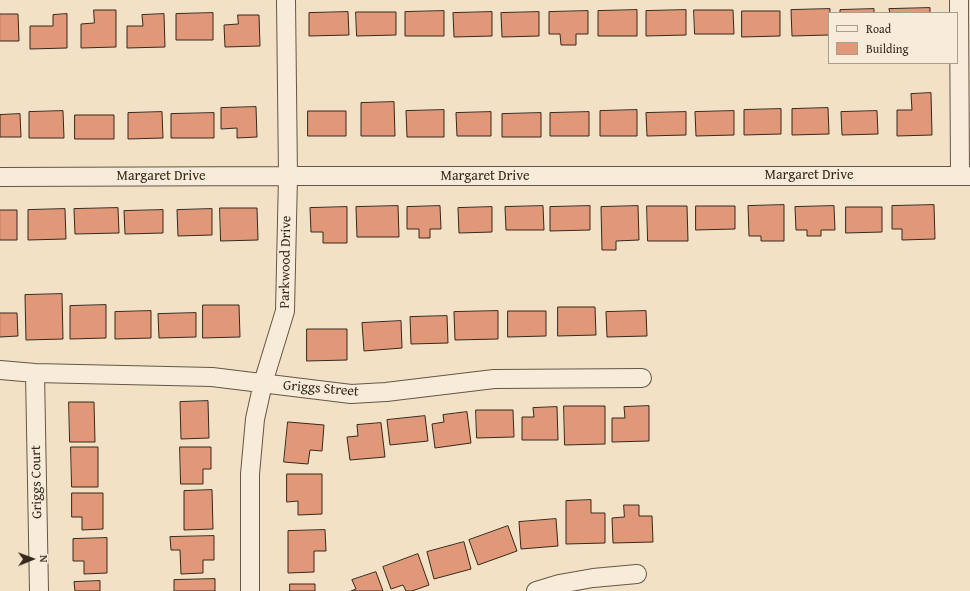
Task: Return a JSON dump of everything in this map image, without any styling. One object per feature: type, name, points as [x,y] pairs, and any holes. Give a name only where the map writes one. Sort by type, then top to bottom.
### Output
[{"type":"street","name":"Parkwood Drive","points":[[250,591],[250,474],[255,419],[263,383],[285,311],[288,176],[286,0]]},
{"type":"street","points":[[959,0],[965,176]]},
{"type":"street","name":"Margaret Drive","points":[[0,177],[965,176]]},
{"type":"street","name":"Griggs Street","points":[[0,370],[35,373],[212,377],[351,394],[386,392],[494,379],[642,378]]},
{"type":"street","name":"Griggs Court","points":[[35,373],[40,591]]},
{"type":"street","points":[[536,591],[559,584],[593,578],[637,574]]},
{"type":"building","points":[[930,8],[930,12],[890,12],[889,9]]},
{"type":"building","points":[[830,9],[830,12],[828,12],[828,35],[792,36],[791,10]]},
{"type":"building","points":[[874,9],[874,12],[840,12],[840,10]]},
{"type":"building","points":[[94,10],[116,10],[116,47],[81,48],[81,24],[94,23]]},
{"type":"building","points":[[637,10],[637,36],[598,36],[598,11]]},
{"type":"building","points":[[686,10],[686,35],[646,36],[646,11]]},
{"type":"building","points":[[694,10],[733,10],[734,34],[695,34]]},
{"type":"building","points":[[444,11],[444,36],[405,36],[405,12]]},
{"type":"building","points":[[588,11],[588,34],[576,34],[576,45],[561,45],[560,34],[549,34],[549,12]]},
{"type":"building","points":[[742,11],[780,11],[780,36],[742,37]]},
{"type":"building","points":[[348,12],[349,35],[309,36],[309,13]]},
{"type":"building","points":[[356,12],[396,12],[396,35],[357,36]]},
{"type":"building","points":[[492,12],[492,36],[454,37],[453,13]]},
{"type":"building","points":[[539,12],[539,36],[502,37],[501,13]]},
{"type":"building","points":[[213,13],[213,40],[176,40],[176,14]]},
{"type":"building","points":[[0,14],[18,14],[19,41],[0,41]]},
{"type":"building","points":[[67,14],[67,48],[30,49],[30,26],[53,26],[53,15]]},
{"type":"building","points":[[164,14],[165,47],[127,48],[127,26],[143,26],[142,15]]},
{"type":"building","points":[[238,15],[259,15],[260,46],[225,47],[224,25],[238,24]]},
{"type":"building","points":[[931,93],[932,135],[897,136],[897,110],[912,110],[911,94]]},
{"type":"building","points":[[394,102],[395,136],[361,136],[361,103]]},
{"type":"building","points":[[256,107],[257,137],[237,138],[237,128],[221,129],[221,108]]},
{"type":"building","points":[[828,108],[829,134],[792,135],[792,109]]},
{"type":"building","points":[[781,109],[781,134],[744,135],[744,110]]},
{"type":"building","points":[[444,110],[444,137],[407,137],[406,111]]},
{"type":"building","points":[[637,110],[637,136],[600,136],[600,111]]},
{"type":"building","points":[[63,111],[64,138],[29,138],[29,112]]},
{"type":"building","points":[[308,111],[346,111],[346,136],[308,136]]},
{"type":"building","points":[[734,111],[734,135],[696,136],[695,112]]},
{"type":"building","points":[[877,111],[878,134],[842,135],[841,112]]},
{"type":"building","points":[[162,112],[163,138],[128,139],[128,113]]},
{"type":"building","points":[[491,112],[491,136],[457,136],[456,113]]},
{"type":"building","points":[[589,112],[589,136],[550,136],[550,113]]},
{"type":"building","points":[[686,112],[686,135],[647,136],[646,113]]},
{"type":"building","points":[[214,113],[214,138],[171,138],[171,114]]},
{"type":"building","points":[[541,113],[541,137],[502,137],[502,114]]},
{"type":"building","points":[[20,114],[21,137],[0,137],[0,115]]},
{"type":"building","points":[[75,115],[114,115],[114,139],[75,139]]},
{"type":"building","points":[[784,205],[784,241],[761,241],[761,236],[749,236],[748,206]]},
{"type":"building","points":[[934,205],[935,239],[902,240],[902,229],[892,229],[892,206]]},
{"type":"building","points":[[398,206],[399,237],[357,237],[356,207]]},
{"type":"building","points":[[440,206],[441,229],[430,229],[430,238],[419,238],[419,229],[407,229],[407,207]]},
{"type":"building","points":[[543,206],[544,230],[506,230],[505,207]]},
{"type":"building","points":[[590,206],[590,230],[550,231],[550,207]]},
{"type":"building","points":[[638,206],[639,240],[616,241],[616,250],[602,250],[601,207]]},
{"type":"building","points":[[647,206],[687,206],[688,241],[648,241]]},
{"type":"building","points":[[696,206],[735,206],[735,229],[696,230]]},
{"type":"building","points":[[834,206],[835,230],[821,230],[821,236],[807,236],[807,230],[796,230],[795,207]]},
{"type":"building","points":[[347,207],[347,243],[323,243],[323,232],[311,232],[310,208]]},
{"type":"building","points":[[492,207],[492,232],[459,233],[458,208]]},
{"type":"building","points":[[846,207],[882,207],[882,232],[846,233]]},
{"type":"building","points":[[118,208],[119,233],[75,234],[74,209]]},
{"type":"building","points":[[220,208],[257,208],[258,240],[221,241]]},
{"type":"building","points":[[65,209],[66,239],[28,240],[28,210]]},
{"type":"building","points":[[212,209],[212,235],[178,236],[177,210]]},
{"type":"building","points":[[0,210],[17,210],[17,240],[0,240]]},
{"type":"building","points":[[163,210],[163,233],[125,234],[124,211]]},
{"type":"building","points":[[62,294],[63,339],[26,340],[25,295]]},
{"type":"building","points":[[106,305],[106,338],[70,339],[70,306]]},
{"type":"building","points":[[203,305],[239,305],[240,337],[203,338]]},
{"type":"building","points":[[558,307],[595,307],[596,335],[558,336]]},
{"type":"building","points":[[151,311],[151,338],[115,339],[115,312]]},
{"type":"building","points":[[498,311],[498,339],[455,340],[454,312]]},
{"type":"building","points":[[508,311],[546,311],[546,336],[508,337]]},
{"type":"building","points":[[646,311],[647,336],[607,337],[606,312]]},
{"type":"building","points":[[0,313],[17,313],[18,336],[0,337]]},
{"type":"building","points":[[196,313],[196,337],[159,338],[158,314]]},
{"type":"building","points":[[447,316],[448,343],[411,344],[410,317]]},
{"type":"building","points":[[401,321],[402,348],[364,351],[362,323]]},
{"type":"building","points":[[307,329],[347,329],[347,360],[307,361]]},
{"type":"building","points":[[208,401],[209,438],[181,439],[180,402]]},
{"type":"building","points":[[69,402],[94,402],[95,442],[70,442]]},
{"type":"building","points":[[564,406],[605,406],[605,444],[565,445]]},
{"type":"building","points":[[649,406],[649,441],[612,442],[612,418],[625,418],[624,407]]},
{"type":"building","points":[[557,407],[558,440],[522,440],[522,417],[534,417],[533,408]]},
{"type":"building","points":[[476,410],[513,410],[514,437],[477,438]]},
{"type":"building","points":[[467,412],[471,443],[435,448],[432,424],[444,422],[443,415]]},
{"type":"building","points":[[425,416],[428,441],[390,445],[387,420]]},
{"type":"building","points":[[288,422],[324,425],[322,451],[310,450],[308,464],[284,462]]},
{"type":"building","points":[[381,423],[385,457],[350,460],[347,437],[358,436],[357,425]]},
{"type":"building","points":[[71,447],[98,447],[98,487],[72,487]]},
{"type":"building","points":[[180,447],[211,447],[211,469],[203,469],[203,484],[181,484]]},
{"type":"building","points":[[287,474],[322,474],[322,514],[298,515],[298,501],[287,502]]},
{"type":"building","points":[[212,490],[213,529],[184,530],[184,491]]},
{"type":"building","points":[[72,493],[103,493],[103,529],[82,530],[82,517],[72,517]]},
{"type":"building","points":[[591,500],[591,513],[605,513],[605,543],[566,544],[566,501]]},
{"type":"building","points":[[624,505],[639,505],[639,516],[652,516],[653,542],[613,543],[612,518],[624,517]]},
{"type":"building","points":[[556,519],[558,546],[521,549],[519,522]]},
{"type":"building","points":[[508,526],[517,551],[478,565],[469,540]]},
{"type":"building","points":[[325,530],[326,551],[314,551],[314,572],[288,573],[288,531]]},
{"type":"building","points":[[214,536],[214,560],[203,560],[203,573],[181,574],[180,550],[171,550],[170,537]]},
{"type":"building","points":[[107,538],[107,573],[84,574],[84,561],[73,561],[73,539]]},
{"type":"building","points":[[464,542],[471,569],[434,579],[427,552]]},
{"type":"building","points":[[418,554],[429,585],[412,591],[406,591],[403,585],[391,589],[383,567]]},
{"type":"building","points":[[376,572],[383,591],[351,591],[356,589],[352,580]]},
{"type":"building","points":[[215,579],[215,591],[174,591],[174,580]]},
{"type":"building","points":[[100,581],[100,591],[75,591],[74,582]]},
{"type":"building","points":[[290,584],[315,584],[315,591],[290,591]]}]
